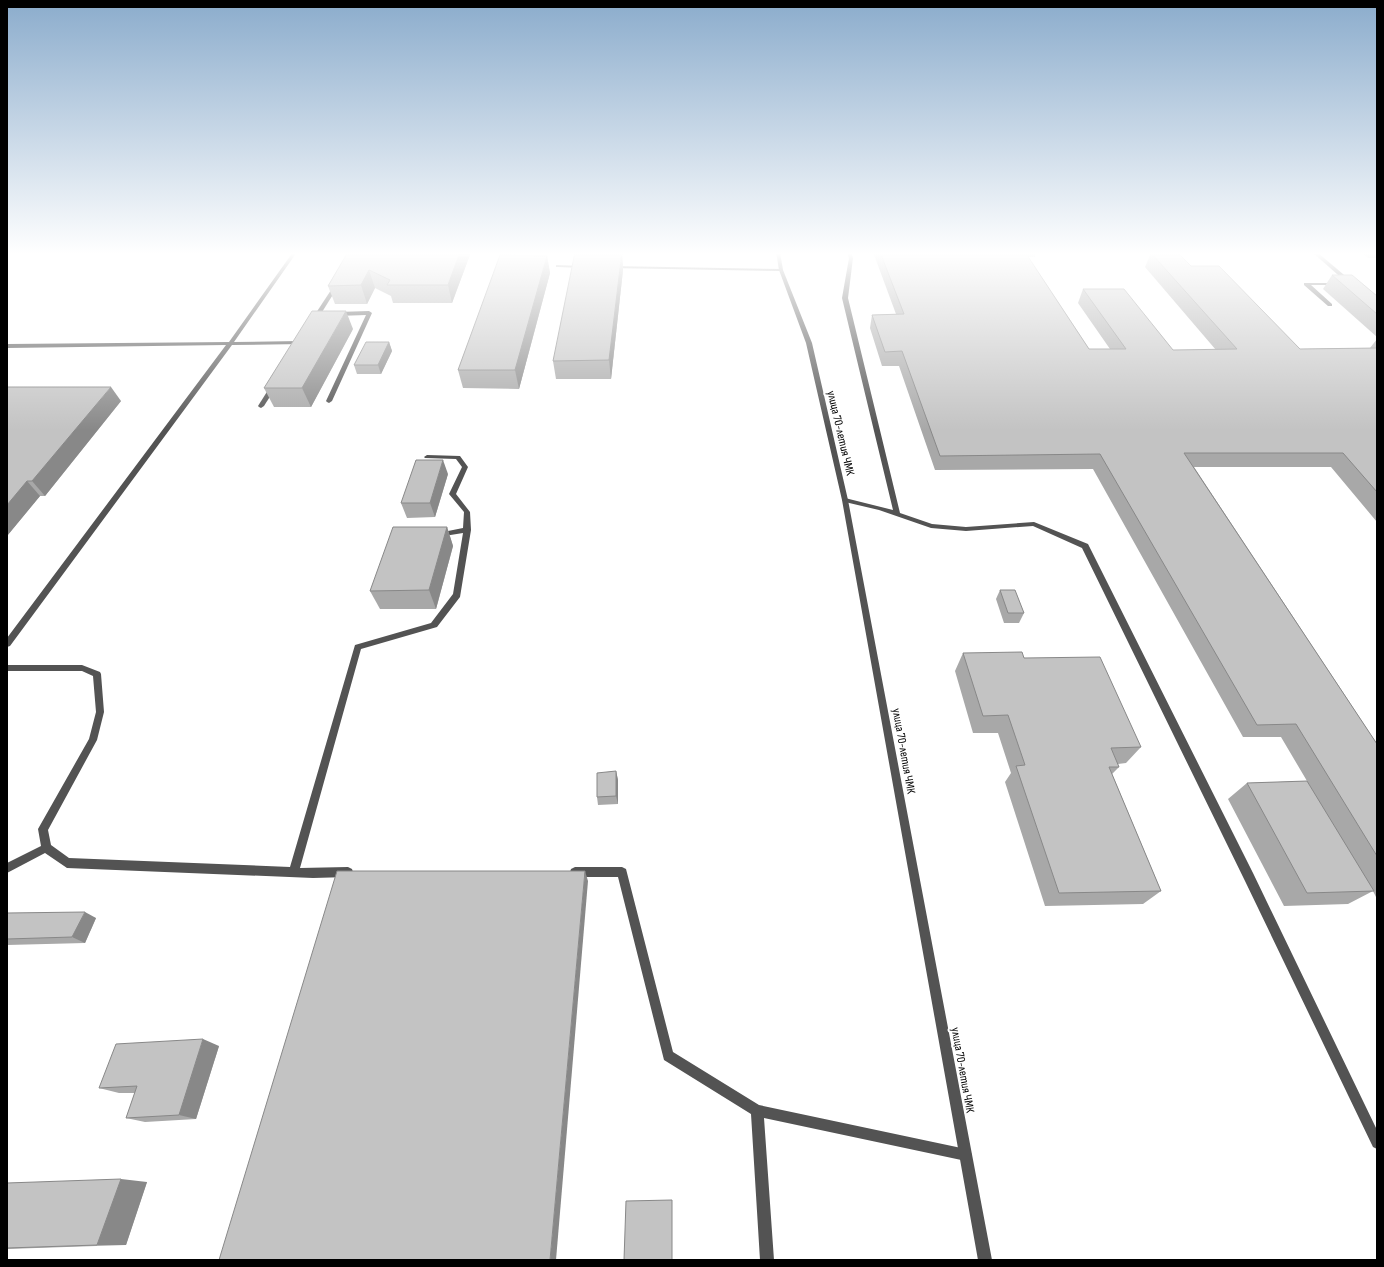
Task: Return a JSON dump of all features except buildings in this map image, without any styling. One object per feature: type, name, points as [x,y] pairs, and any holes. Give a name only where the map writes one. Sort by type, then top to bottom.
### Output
[{"type":"street","points":[[7,644],[253,311]]},
{"type":"street","points":[[311,326],[320,311]]},
{"type":"street","name":"улица 70-летия ЧМК","points":[[796,311],[808,344],[845,500],[985,1260]]},
{"type":"street","points":[[848,311],[898,514]]},
{"type":"street","points":[[329,401],[369,313],[333,314]]},
{"type":"street","points":[[318,314],[326,314]]},
{"type":"street","points":[[296,350],[303,338]]},
{"type":"street","points":[[7,346],[300,343]]},
{"type":"street","points":[[261,406],[276,381]]},
{"type":"street","points":[[294,871],[358,647],[434,625],[457,594],[467,530],[467,512],[452,494],[465,467],[458,457],[427,457]]},
{"type":"street","points":[[845,500],[898,514],[931,526],[959,528],[1034,524],[1085,546],[1249,877],[1377,1144]]},
{"type":"street","points":[[429,536],[467,530]]},
{"type":"street","points":[[7,668],[82,668],[97,674],[100,712],[93,740],[43,829],[46,848],[67,863],[294,871],[313,873],[360,872]]},
{"type":"street","points":[[7,868],[46,848]]},
{"type":"street","points":[[567,872],[622,872],[668,1056],[757,1111],[966,1155]]},
{"type":"street","points":[[757,1111],[767,1260]]}]
